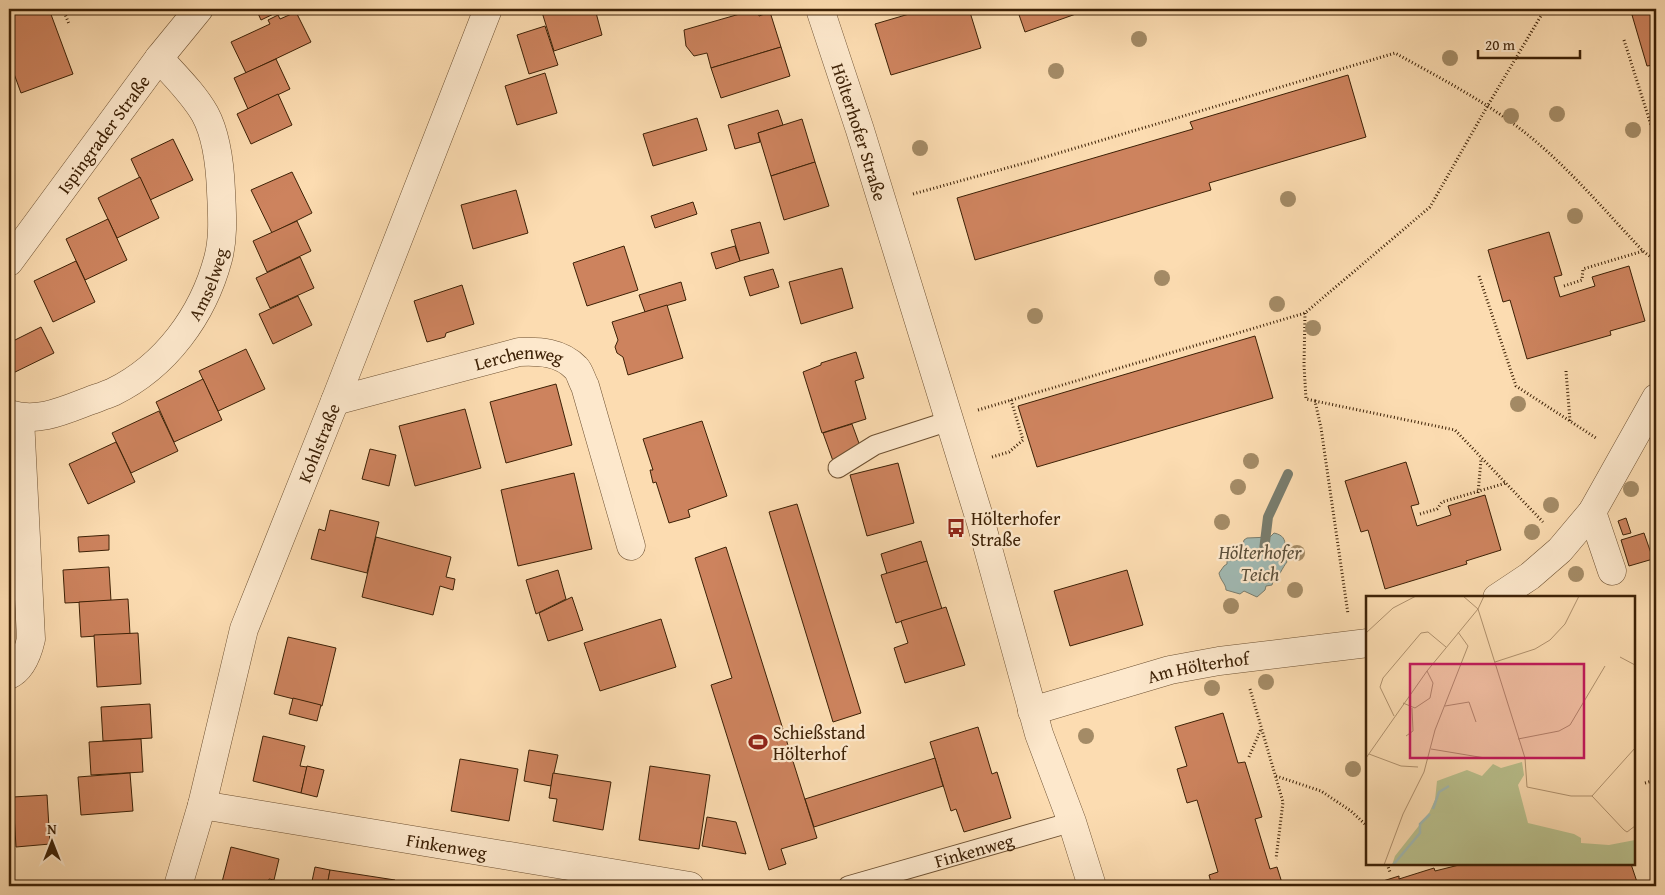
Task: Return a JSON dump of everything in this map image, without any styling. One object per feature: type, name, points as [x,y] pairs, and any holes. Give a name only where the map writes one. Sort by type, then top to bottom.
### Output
[{"type":"street","name":"Ispingrader Straße","points":[[9,262],[159,58],[199,9]]},
{"type":"street","name":"Kohlstraße","points":[[178,886],[202,804],[244,628],[488,9]]},
{"type":"street","name":"Hölterhofer Straße","points":[[820,9],[981,523],[1039,734],[1072,822],[1092,886]]},
{"type":"street","name":"Amselweg","points":[[9,675],[27,655],[31,639],[14,416],[48,416],[114,392],[143,373],[167,354],[190,324],[208,289],[218,258],[222,212],[221,174],[212,134],[205,114],[188,89],[159,58]]},
{"type":"street","name":"Lerchenweg","points":[[335,401],[519,352],[542,351],[563,358],[577,369],[584,386],[631,546]]},
{"type":"street","points":[[1500,596],[1530,576],[1560,550],[1592,512],[1656,398]]},
{"type":"street","points":[[1592,512],[1612,571]]},
{"type":"street","name":"Am Hölterhof","points":[[1032,711],[1170,670],[1240,658],[1361,644]]},
{"type":"street","name":"Finkenweg","points":[[202,804],[690,886]]},
{"type":"lane","points":[[838,468],[875,445],[949,421]]},
{"type":"lane","name":"Finkenweg","points":[[848,886],[1072,822]]},
{"type":"path","points":[[63,9],[69,24]]},
{"type":"path","points":[[995,405],[1305,313],[1430,207],[1545,9]]},
{"type":"path","points":[[1624,40],[1656,141]]},
{"type":"path","points":[[882,203],[1032,161],[1395,53],[1488,105],[1527,134],[1564,166],[1643,251],[1656,261]]},
{"type":"path","points":[[1564,286],[1582,280],[1583,269],[1643,251]]},
{"type":"path","points":[[1479,276],[1516,386],[1603,443]]},
{"type":"path","points":[[1305,313],[1304,365],[1306,399],[1454,430],[1546,524]]},
{"type":"path","points":[[1566,371],[1570,422]]},
{"type":"path","points":[[1010,452],[1023,440],[1011,400]]},
{"type":"path","points":[[1315,401],[1361,644]]},
{"type":"path","points":[[1478,493],[1482,460]]},
{"type":"path","points":[[1420,514],[1437,509],[1442,502],[1478,493],[1506,483]]},
{"type":"path","points":[[1240,658],[1283,802],[1276,859]]},
{"type":"path","points":[[1249,756],[1262,728]]},
{"type":"path","points":[[1276,776],[1321,791],[1351,811],[1366,825]]},
{"type":"path","points":[[1645,783],[1656,780]]},
{"type":"path","points":[[1387,865],[1390,872]]},
{"type":"water","name":"Hölterhofer Teich","points":[[1274,533],[1280,535],[1285,541],[1285,558],[1287,562],[1272,585],[1266,586],[1265,590],[1257,597],[1244,591],[1240,594],[1226,590],[1219,573],[1227,564],[1227,561],[1237,560],[1244,540],[1247,538],[1270,537]]},
{"type":"building","points":[[9,9],[49,9],[73,74],[21,93],[9,60]]},
{"type":"building","points":[[256,9],[284,9],[261,20]]},
{"type":"building","points":[[541,9],[595,9],[602,35],[554,51]]},
{"type":"building","points":[[757,9],[759,16],[770,12],[781,47],[711,68],[707,53],[694,56],[686,46],[684,30]]},
{"type":"building","points":[[926,9],[969,9],[981,48],[891,75],[875,24]]},
{"type":"building","points":[[1017,9],[1090,9],[1025,32]]},
{"type":"building","points":[[1656,9],[1656,72],[1654,65],[1647,66],[1632,15]]},
{"type":"building","points":[[296,12],[311,42],[246,73],[231,42],[270,24],[268,20],[278,15],[280,19]]},
{"type":"building","points":[[545,26],[558,65],[529,74],[517,35]]},
{"type":"building","points":[[781,47],[790,76],[721,98],[711,68]]},
{"type":"building","points":[[276,59],[290,89],[248,109],[234,78]]},
{"type":"building","points":[[545,73],[557,113],[517,125],[505,86]]},
{"type":"building","points":[[1348,75],[1366,137],[1209,183],[1211,190],[975,260],[957,198],[1193,129],[1190,122]]},
{"type":"building","points":[[278,94],[292,125],[251,144],[237,114]]},
{"type":"building","points":[[778,110],[783,125],[758,133],[760,142],[735,149],[728,125]]},
{"type":"building","points":[[697,118],[707,150],[653,166],[643,134]]},
{"type":"building","points":[[802,119],[815,162],[771,176],[758,133]]},
{"type":"building","points":[[173,139],[193,180],[150,200],[131,159]]},
{"type":"building","points":[[815,162],[829,206],[784,220],[771,176]]},
{"type":"building","points":[[292,172],[312,213],[272,233],[251,190]]},
{"type":"building","points":[[140,177],[159,218],[117,238],[98,198]]},
{"type":"building","points":[[516,190],[528,233],[473,249],[461,205]]},
{"type":"building","points":[[693,202],[697,214],[655,228],[651,216]]},
{"type":"building","points":[[108,219],[127,260],[85,280],[66,239]]},
{"type":"building","points":[[297,221],[311,251],[267,272],[253,241]]},
{"type":"building","points":[[760,222],[769,253],[740,261],[731,230]]},
{"type":"building","points":[[1549,232],[1562,275],[1554,277],[1560,297],[1595,286],[1592,277],[1629,266],[1645,321],[1610,331],[1611,335],[1527,359],[1510,300],[1503,302],[1488,250]]},
{"type":"building","points":[[624,246],[638,290],[587,306],[573,263]]},
{"type":"building","points":[[735,246],[740,261],[716,269],[711,253]]},
{"type":"building","points":[[300,257],[314,288],[270,308],[256,278]]},
{"type":"building","points":[[76,261],[95,302],[53,322],[34,281]]},
{"type":"building","points":[[842,268],[853,308],[801,324],[789,282]]},
{"type":"building","points":[[773,269],[779,287],[750,296],[744,277]]},
{"type":"building","points":[[681,282],[686,300],[645,312],[639,295]]},
{"type":"building","points":[[462,285],[474,324],[446,333],[445,337],[427,342],[414,301]]},
{"type":"building","points":[[298,296],[312,325],[273,344],[259,314]]},
{"type":"building","points":[[667,305],[683,358],[628,375],[623,357],[617,353],[615,347],[618,340],[612,322]]},
{"type":"building","points":[[41,327],[54,353],[9,375],[9,343]]},
{"type":"building","points":[[1255,336],[1273,398],[1037,467],[1018,406]]},
{"type":"building","points":[[246,349],[265,389],[218,411],[199,371]]},
{"type":"building","points":[[856,352],[864,378],[855,381],[866,419],[822,433],[803,372],[821,365],[821,363]]},
{"type":"building","points":[[203,379],[222,420],[174,442],[156,402]]},
{"type":"building","points":[[556,384],[572,445],[506,463],[490,402]]},
{"type":"building","points":[[465,409],[481,468],[415,486],[399,426]]},
{"type":"building","points":[[159,411],[178,451],[131,473],[112,433]]},
{"type":"building","points":[[702,421],[727,496],[688,510],[690,517],[669,523],[656,482],[653,483],[650,470],[653,470],[643,439]]},
{"type":"building","points":[[852,424],[860,446],[833,461],[823,433]]},
{"type":"building","points":[[116,442],[135,482],[88,504],[69,464]]},
{"type":"building","points":[[370,449],[396,455],[389,486],[362,479]]},
{"type":"building","points":[[1406,462],[1419,504],[1411,506],[1417,526],[1451,515],[1448,506],[1485,495],[1501,550],[1466,561],[1467,564],[1385,589],[1368,530],[1361,532],[1345,481]]},
{"type":"building","points":[[898,463],[914,523],[867,536],[850,475]]},
{"type":"building","points":[[574,473],[592,549],[518,566],[501,490]]},
{"type":"building","points":[[797,504],[861,713],[833,722],[769,512]]},
{"type":"building","points":[[330,510],[379,522],[367,573],[311,559],[319,529],[325,531]]},
{"type":"building","points":[[1626,518],[1631,533],[1623,535],[1618,521]]},
{"type":"building","points":[[1644,533],[1653,559],[1629,566],[1621,540]]},
{"type":"building","points":[[109,535],[109,550],[79,552],[78,537]]},
{"type":"building","points":[[376,537],[451,557],[446,577],[455,579],[453,590],[440,586],[433,615],[362,597]]},
{"type":"building","points":[[921,541],[927,561],[887,574],[881,554]]},
{"type":"building","name":"Schießstand Hölterhof","points":[[726,547],[817,838],[781,849],[786,864],[769,870],[711,685],[732,678],[695,558]]},
{"type":"building","points":[[927,561],[942,609],[896,623],[881,575]]},
{"type":"building","points":[[109,567],[111,601],[65,603],[63,570]]},
{"type":"building","points":[[558,570],[566,599],[536,614],[526,580]]},
{"type":"building","points":[[1127,570],[1143,625],[1070,646],[1054,591]]},
{"type":"building","points":[[572,597],[583,630],[548,641],[539,613]]},
{"type":"building","points":[[128,599],[130,634],[81,637],[79,602]]},
{"type":"building","points":[[946,607],[965,665],[905,683],[894,648],[908,643],[901,621]]},
{"type":"building","points":[[661,619],[676,667],[600,691],[584,643]]},
{"type":"building","points":[[138,633],[141,684],[97,687],[94,635]]},
{"type":"building","points":[[288,637],[336,648],[322,706],[274,694]]},
{"type":"building","points":[[293,698],[321,705],[317,721],[289,714]]},
{"type":"building","points":[[150,704],[152,738],[103,741],[101,707]]},
{"type":"building","points":[[1223,713],[1238,763],[1245,762],[1262,817],[1255,819],[1270,869],[1277,867],[1283,886],[1212,886],[1209,875],[1218,872],[1197,800],[1187,803],[1177,769],[1187,766],[1175,727]]},
{"type":"building","points":[[978,727],[992,774],[997,772],[1011,818],[964,832],[956,809],[951,811],[930,742]]},
{"type":"building","points":[[263,736],[305,746],[300,766],[307,767],[301,793],[253,781]]},
{"type":"building","points":[[141,739],[143,772],[91,775],[89,742]]},
{"type":"building","points":[[529,750],[558,755],[551,786],[524,781]]},
{"type":"building","points":[[935,758],[943,786],[814,827],[805,799]]},
{"type":"building","points":[[460,759],[518,769],[509,821],[451,811]]},
{"type":"building","points":[[307,766],[324,770],[317,797],[301,793]]},
{"type":"building","points":[[650,766],[710,775],[699,849],[639,840]]},
{"type":"building","points":[[130,773],[133,811],[81,815],[78,777]]},
{"type":"building","points":[[553,773],[611,782],[603,830],[553,821],[557,799],[549,798]]},
{"type":"building","points":[[9,784],[12,784],[15,834],[9,834]]},
{"type":"building","points":[[47,795],[50,844],[16,847],[13,797]]},
{"type":"building","points":[[707,817],[736,822],[746,854],[702,846]]},
{"type":"building","points":[[231,847],[279,859],[274,880],[269,879],[267,886],[221,886]]},
{"type":"building","points":[[1459,865],[1631,865],[1638,885],[1367,886],[1399,876],[1399,879],[1434,868],[1435,871]]},
{"type":"building","points":[[315,867],[330,870],[327,886],[311,886]]},
{"type":"building","points":[[330,870],[395,880],[394,886],[327,886]]},
{"type":"waterway","points":[[1264,550],[1268,517],[1288,474]]},
{"type":"place","name":"Hölterhofer Straße","points":[[956,528]]},
{"type":"place","name":"Schießstand Hölterhof","points":[[758,742]]}]
